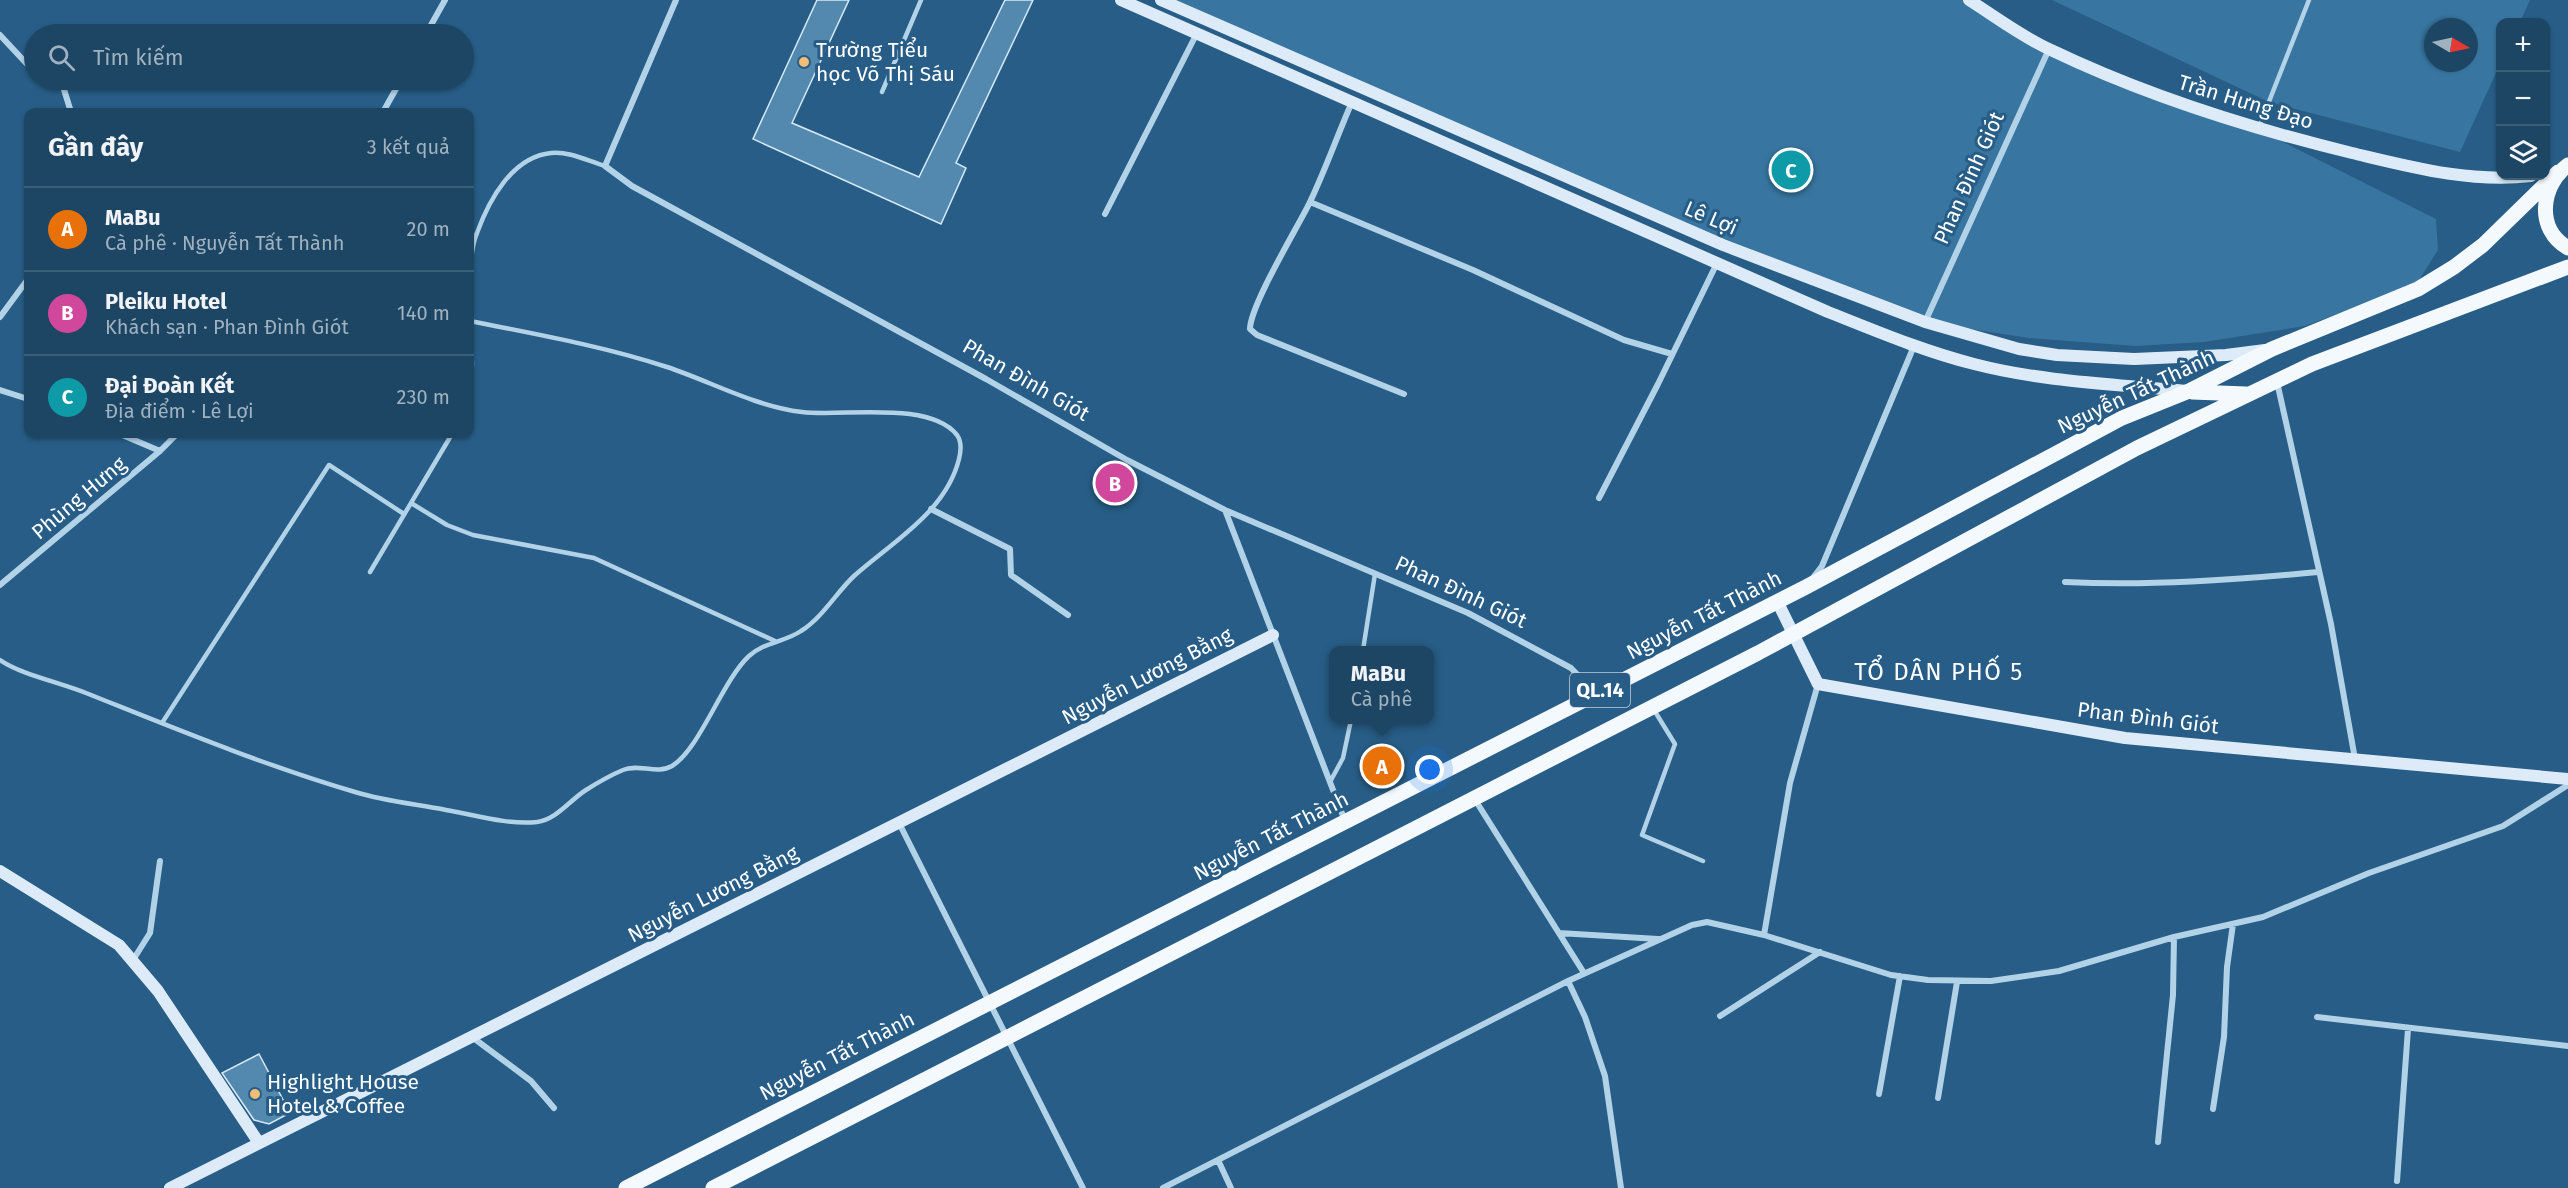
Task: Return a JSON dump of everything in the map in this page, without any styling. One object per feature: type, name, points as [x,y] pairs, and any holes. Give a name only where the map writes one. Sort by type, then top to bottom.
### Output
[{"type":"main road","points":[[2557,170],[2548,186],[2544,203],[2546,220],[2553,234],[2568,248]]},
{"type":"main road","name":"Nguyễn Tất Thành","points":[[626,1188],[1777,602],[2122,418],[2189,392],[2272,349],[2418,289],[2484,245],[2557,170]]},
{"type":"main road","name":"QL.14","points":[[713,1188],[1794,634],[2137,447],[2312,364],[2568,267]]},
{"type":"main road","points":[[2189,392],[2249,394]]},
{"type":"street","points":[[432,24],[445,0]]},
{"type":"street","points":[[605,166],[676,0]]},
{"type":"street","points":[[1121,0],[1716,262],[1914,346],[2014,373],[2189,392]]},
{"type":"street","name":"Lê Lợi","points":[[1161,0],[1723,245],[1925,322],[2019,349],[2057,355],[2134,359],[2226,355],[2272,349]]},
{"type":"street","name":"Trần Hưng Đạo","points":[[1969,0],[2049,49],[2138,87],[2259,130],[2438,173],[2496,179]]},
{"type":"street","points":[[1105,214],[1198,32]]},
{"type":"street","points":[[0,35],[24,61]]},
{"type":"street","name":"Phan Đình Giót","points":[[1925,322],[2049,49]]},
{"type":"street","points":[[1358,85],[1310,202],[1258,303],[1250,322],[1250,329],[1257,335],[1404,394]]},
{"type":"street","points":[[64,90],[70,108]]},
{"type":"street","points":[[385,108],[395,90]]},
{"type":"street","name":"Phan Đình Giót","points":[[605,166],[632,186],[986,379],[1127,460],[1225,510],[1468,613],[1570,668],[1595,693]]},
{"type":"street","points":[[1310,202],[1473,270],[1624,340],[1672,354]]},
{"type":"street","points":[[1599,498],[1716,262]]},
{"type":"street","points":[[0,317],[24,284]]},
{"type":"street","points":[[1806,587],[1821,566],[1914,346]]},
{"type":"street","points":[[2277,381],[2331,624],[2355,760]]},
{"type":"street","points":[[0,390],[24,398]]},
{"type":"street","points":[[129,438],[160,451]]},
{"type":"street","name":"Phùng Hưng","points":[[0,585],[173,438]]},
{"type":"street","points":[[930,509],[1010,549],[1011,575],[1068,615]]},
{"type":"street","points":[[1225,510],[1345,822]]},
{"type":"street","points":[[2065,582],[2109,584],[2231,580],[2318,572]]},
{"type":"street","points":[[1764,935],[1790,783],[1818,684],[1777,602]]},
{"type":"street","name":"Nguyễn Lương Bằng","points":[[170,1188],[1273,635]]},
{"type":"street","name":"Phan Đình Giót","points":[[1818,684],[2125,738],[2568,779]]},
{"type":"street","points":[[1163,1188],[1584,973],[1692,925],[1707,922],[1764,935],[1900,976],[1957,982],[1990,981],[2074,968],[2174,937],[2263,917],[2369,873],[2503,826],[2568,784]]},
{"type":"street","points":[[1474,798],[1584,973]]},
{"type":"street","points":[[899,822],[1083,1188]]},
{"type":"street","points":[[134,960],[150,933],[160,861]]},
{"type":"street","points":[[0,871],[109,939],[134,960],[158,991],[259,1143]]},
{"type":"street","points":[[2213,1110],[2224,1037],[2226,967],[2233,924]]},
{"type":"street","points":[[1559,933],[1659,939]]},
{"type":"street","points":[[2158,1142],[2173,995],[2174,937]]},
{"type":"street","points":[[1720,1016],[1820,952]]},
{"type":"street","points":[[1879,1094],[1900,976]]},
{"type":"street","points":[[1568,981],[1585,1017],[1605,1076],[1621,1188]]},
{"type":"street","points":[[1938,1098],[1957,982]]},
{"type":"street","points":[[2317,1017],[2568,1046]]},
{"type":"street","points":[[2397,1181],[2408,1029]]},
{"type":"street","points":[[471,1037],[531,1081],[554,1108]]},
{"type":"street","points":[[1218,1160],[1231,1188]]},
{"type":"lane","points":[[882,92],[921,0]]},
{"type":"lane","points":[[2259,130],[2309,0]]},
{"type":"lane","points":[[474,253],[477,233],[502,184],[515,169],[532,158],[552,153],[568,154],[605,166]]},
{"type":"lane","points":[[0,660],[12,669],[51,679],[212,743],[354,792],[504,821],[537,822],[550,818],[587,789],[622,770],[630,767],[657,770],[674,765],[690,745],[742,663],[758,648],[791,636],[808,626],[852,577],[910,530],[930,509],[954,475],[961,452],[958,436],[934,420],[908,415],[818,413],[786,409],[723,391],[662,365],[547,336],[474,323]]},
{"type":"lane","points":[[370,572],[450,438]]},
{"type":"lane","points":[[162,723],[329,465],[404,514]]},
{"type":"lane","points":[[411,503],[447,525],[473,535],[569,552],[603,562],[774,641]]},
{"type":"lane","points":[[1364,646],[1375,574]]},
{"type":"lane","points":[[1653,707],[1675,744],[1642,835],[1703,861]]},
{"type":"lane","points":[[1330,783],[1343,758],[1350,724]]},
{"type":"shaded area","points":[[1160,0],[1969,0],[2049,49],[2259,130],[2436,219],[2438,250],[2419,280],[2386,296],[2305,326],[2204,342],[2135,346],[2029,338],[1925,322],[1723,245]]},
{"type":"shaded area","points":[[2052,0],[2530,0],[2522,18],[2496,18],[2496,73],[2460,152],[2269,102]]},
{"type":"building","name":"Trường Tiểu học Võ Thị Sáu","points":[[817,0],[849,0],[792,123],[919,177],[1005,0],[1033,0],[956,163],[966,168],[941,224],[753,139]]},
{"type":"building","name":"Highlight House Hotel & Coffee","points":[[259,1054],[290,1113],[269,1124],[254,1120],[222,1073]]},
{"type":"place","name":"Trường Tiểu học Võ Thị Sáu","points":[[804,62]]},
{"type":"place","name":"Đại Đoàn Kết","points":[[1791,170]]},
{"type":"place","name":"Pleiku Hotel","points":[[1115,483]]},
{"type":"place","name":"MaBu","points":[[1382,766]]},
{"type":"place","name":"Highlight House Hotel & Coffee","points":[[255,1094]]},
{"type":"district","name":"TỔ DÂN PHỐ 5","points":[[1939,672]]}]
